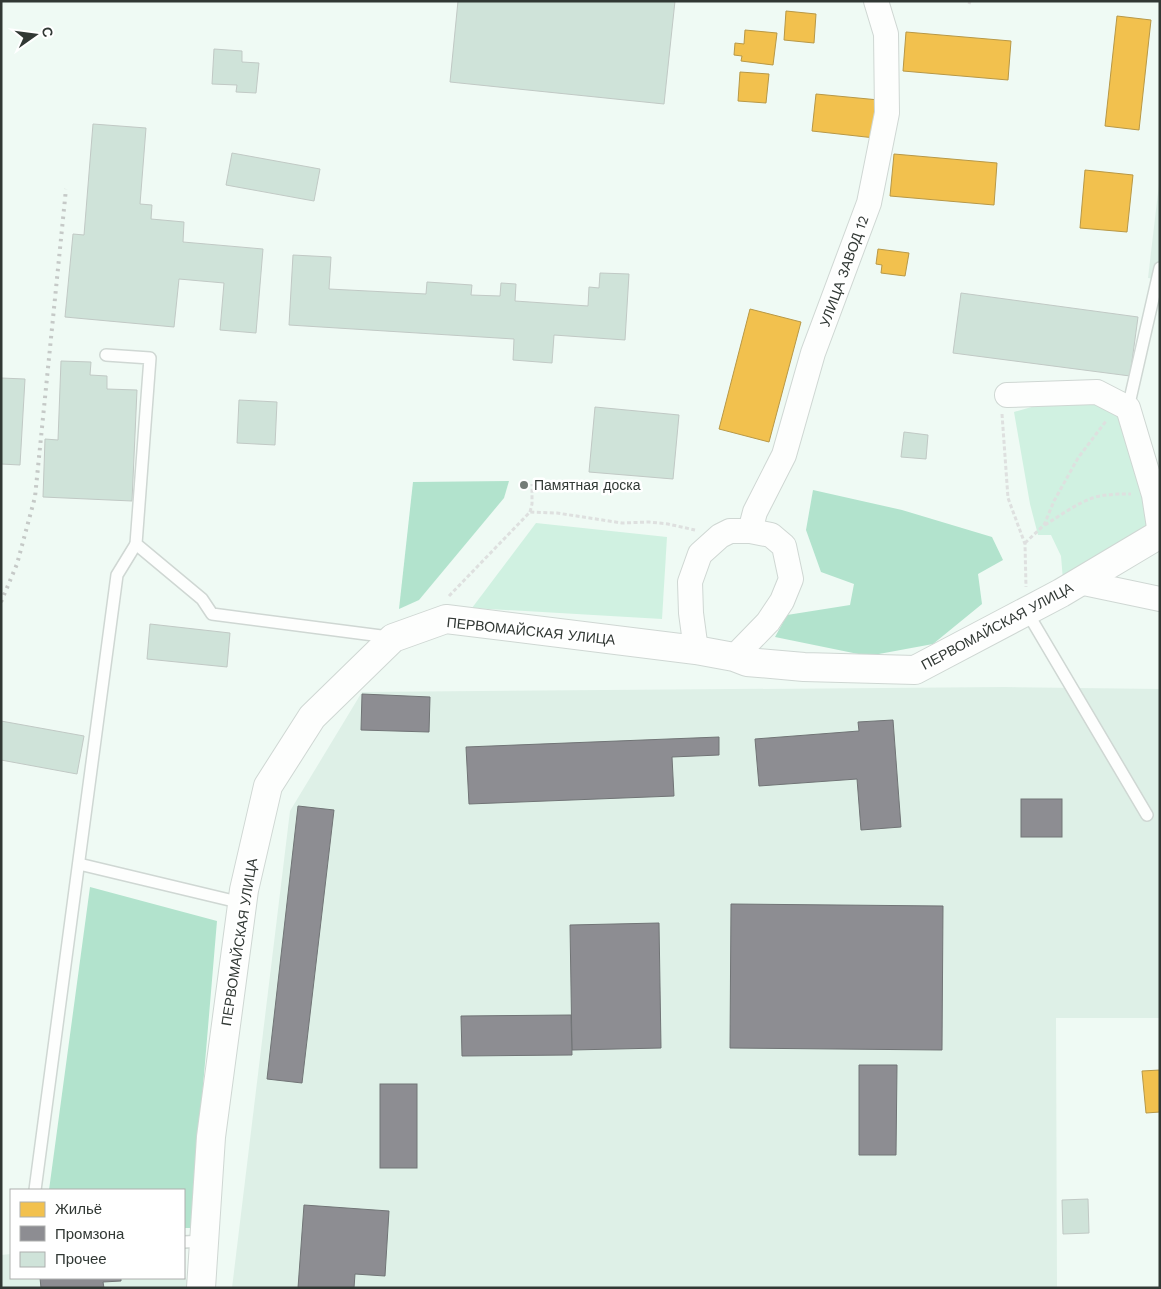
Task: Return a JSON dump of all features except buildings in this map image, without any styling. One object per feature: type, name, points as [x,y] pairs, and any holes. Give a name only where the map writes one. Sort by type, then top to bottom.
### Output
[{"type":"street","name":"УЛИЦА ЗАВОД 12","points":[[750,531],[755,512],[784,455],[813,354],[869,203],[887,113],[886,34],[876,1]]},
{"type":"street","points":[[1004,403],[1097,392],[1128,408],[1154,495],[1160,534]]},
{"type":"street","points":[[696,650],[690,582],[700,554],[720,536],[730,531],[750,531],[770,535],[784,546],[791,579],[782,601],[768,622],[734,657]]},
{"type":"street","name":"ПЕРВОМАЙСКАЯ УЛИЦА","points":[[201,1288],[194,1241],[211,1137],[242,903],[268,786],[312,717],[393,638],[446,619],[696,650],[734,657],[747,662],[804,667],[915,670],[1027,612],[1160,534]]},
{"type":"street","points":[[1079,582],[1160,599]]},
{"type":"lane","points":[[1128,408],[1160,268]]},
{"type":"lane","points":[[35,1189],[117,575],[136,544],[150,358],[106,355]]},
{"type":"lane","points":[[136,544],[202,598],[212,614],[393,638]]},
{"type":"lane","points":[[1027,612],[1147,815]]},
{"type":"lane","points":[[79,864],[242,903]]},
{"type":"path","points":[[1004,403],[1008,498],[1025,544],[1027,612]]},
{"type":"path","points":[[1044,525],[1054,501],[1078,458],[1104,422],[1128,408]]},
{"type":"path","points":[[444,601],[530,512],[532,484]]},
{"type":"path","points":[[1025,544],[1044,525],[1095,497],[1112,494],[1154,495]]},
{"type":"path","points":[[530,512],[557,513],[622,523],[648,522],[668,524],[720,536]]},
{"type":"shaded area","points":[[1160,176],[1160,279],[1148,278]]},
{"type":"shaded area","points":[[1005,687],[1160,689],[1160,1018],[1056,1018],[1057,1288],[232,1288],[290,811],[362,692]]},
{"type":"shaded area","points":[[10,1254],[10,1279],[185,1279],[185,1277],[188,1281],[187,1288],[1,1288],[1,1255]]},
{"type":"green space","points":[[1113,399],[1160,524],[1063,580],[1061,556],[1051,535],[1038,535],[1030,504],[1014,412],[1052,401]]},
{"type":"green space","points":[[509,481],[504,498],[419,600],[399,609],[413,482]]},
{"type":"green space","points":[[813,490],[902,510],[992,537],[1003,560],[978,574],[982,604],[933,644],[868,656],[775,637],[787,615],[850,605],[854,584],[821,572],[806,530]]},
{"type":"green space","points":[[536,523],[667,537],[662,619],[472,608]]},
{"type":"green space","points":[[90,887],[217,921],[191,1228],[185,1228],[185,1189],[49,1189]]},
{"type":"railway","points":[[1,602],[17,564],[35,497],[66,189]]},
{"type":"place","name":"Памятная доска","points":[[524,485]]}]
